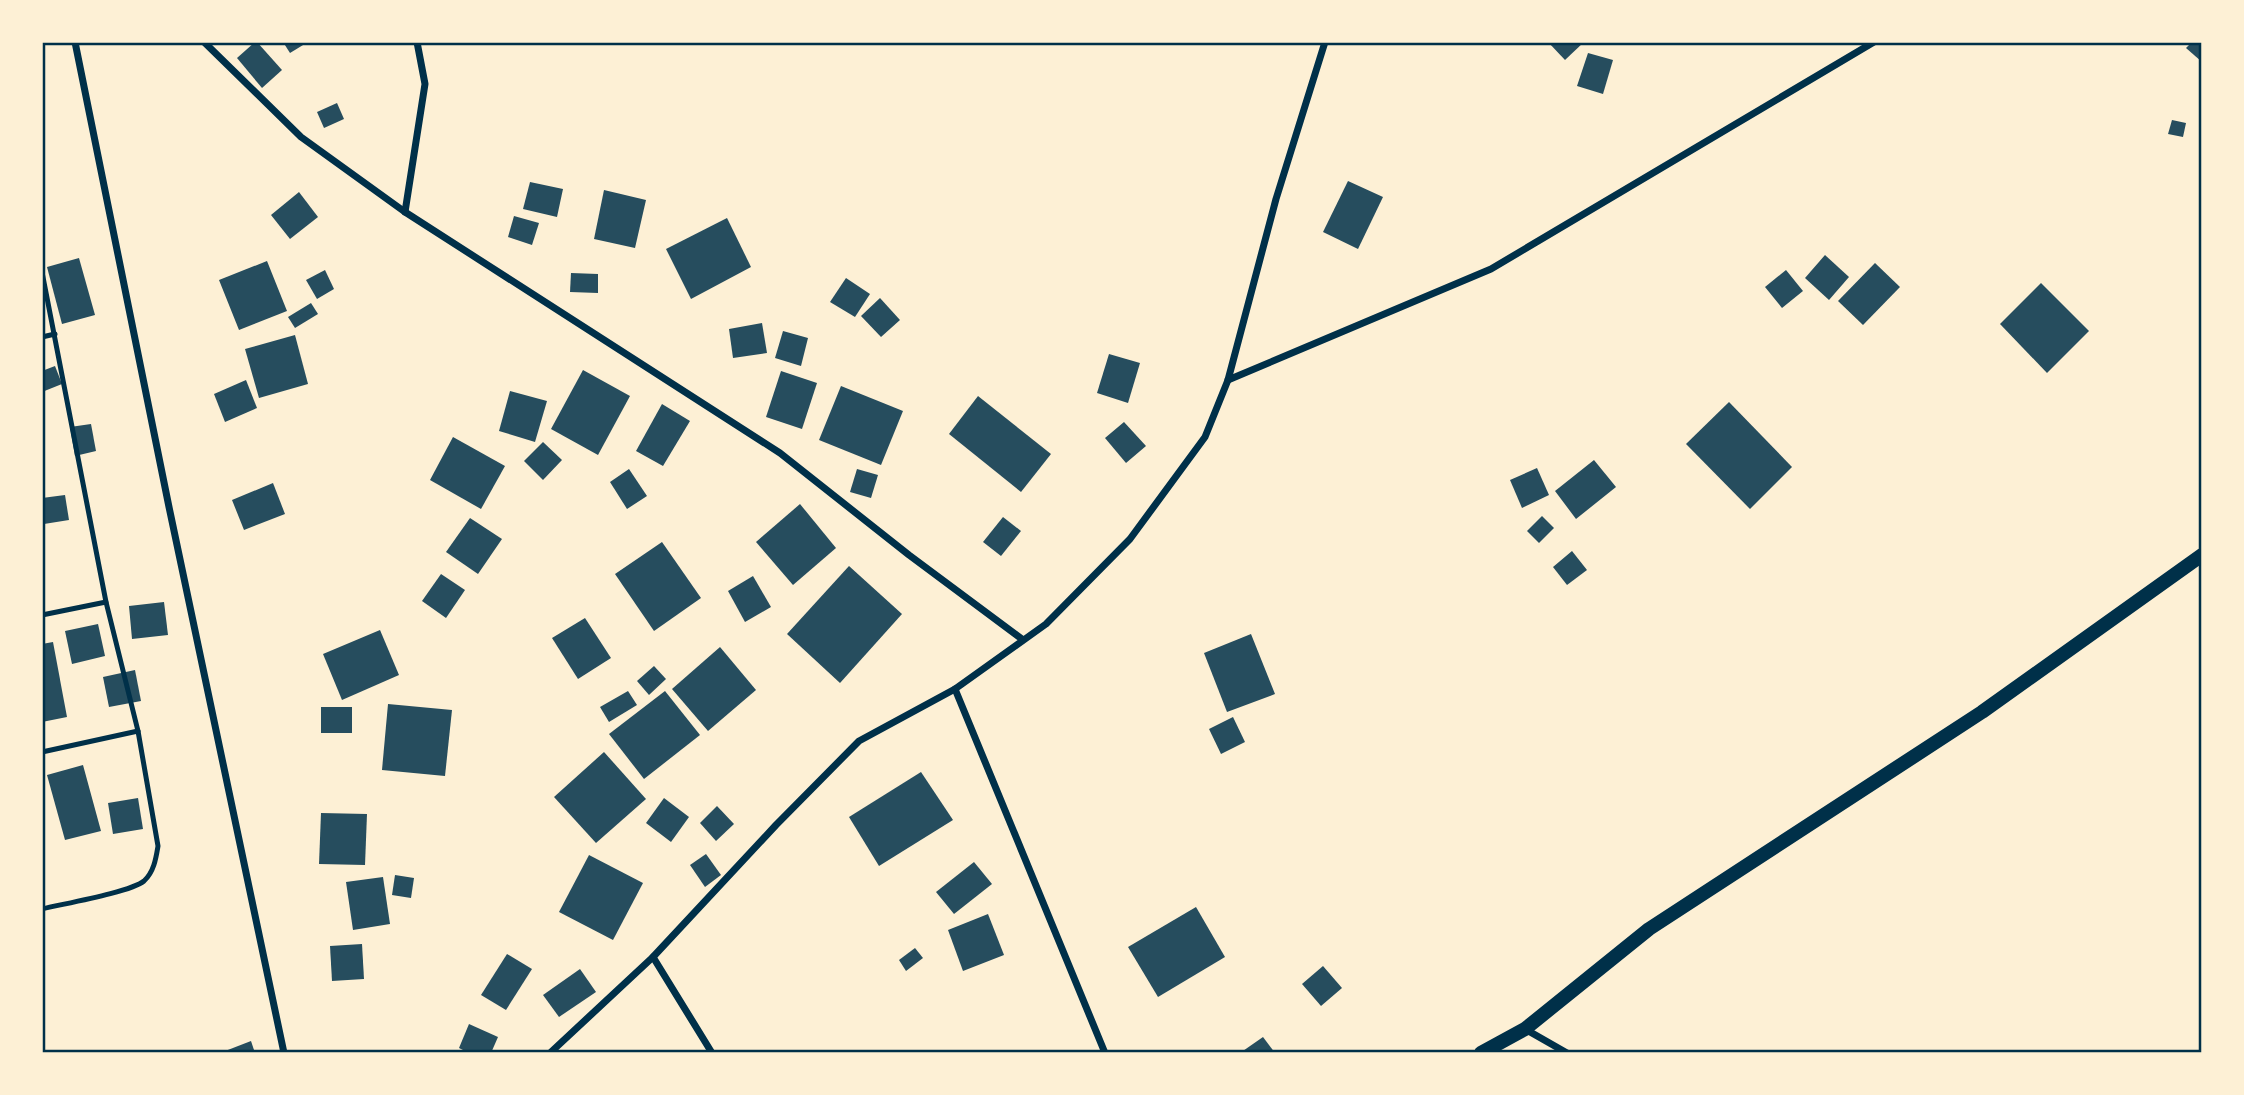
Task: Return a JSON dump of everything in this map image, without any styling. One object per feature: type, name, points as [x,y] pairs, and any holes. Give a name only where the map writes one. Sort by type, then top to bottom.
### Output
[{"type":"main road","points":[[1481,1053],[1525,1029],[1649,929],[1982,712],[2202,555]]},
{"type":"street","points":[[75,42],[284,1053]]},
{"type":"street","points":[[204,42],[301,137],[405,212],[780,453],[909,555],[1022,639]]},
{"type":"street","points":[[405,212],[425,84],[417,42]]},
{"type":"street","points":[[550,1053],[653,957],[859,741],[955,689],[1046,624],[1129,539],[1205,437],[1228,380],[1276,199],[1325,42]]},
{"type":"street","points":[[1228,380],[1491,269],[1874,42]]},
{"type":"street","points":[[955,689],[1105,1053]]},
{"type":"street","points":[[653,957],[712,1053]]},
{"type":"street","points":[[1525,1029],[1567,1053]]},
{"type":"lane","points":[[42,272],[106,602],[138,731],[158,846],[155,864],[143,882],[118,891],[42,909]]},
{"type":"lane","points":[[42,337],[55,334]]},
{"type":"lane","points":[[42,615],[106,602]]},
{"type":"lane","points":[[42,752],[138,731]]},
{"type":"building","points":[[255,42],[282,70],[262,88],[237,58]]},
{"type":"building","points":[[283,42],[308,42],[290,53]]},
{"type":"building","points":[[1548,42],[1584,42],[1565,60]]},
{"type":"building","points":[[2192,42],[2202,42],[2202,62],[2186,48]]},
{"type":"building","points":[[1588,53],[1613,60],[1603,94],[1577,86]]},
{"type":"building","points":[[337,103],[344,119],[324,128],[317,112]]},
{"type":"building","points":[[2172,120],[2186,123],[2183,137],[2168,134]]},
{"type":"building","points":[[1348,181],[1383,197],[1358,249],[1323,232]]},
{"type":"building","points":[[530,182],[563,189],[557,217],[523,209]]},
{"type":"building","points":[[604,190],[646,200],[635,248],[594,239]]},
{"type":"building","points":[[299,192],[318,217],[290,239],[271,215]]},
{"type":"building","points":[[514,216],[539,223],[532,245],[508,237]]},
{"type":"building","points":[[727,218],[751,267],[691,299],[666,249]]},
{"type":"building","points":[[1825,255],[1849,277],[1829,300],[1805,278]]},
{"type":"building","points":[[79,258],[95,315],[62,324],[47,267]]},
{"type":"building","points":[[267,261],[287,311],[239,330],[219,280]]},
{"type":"building","points":[[1875,263],[1900,287],[1863,325],[1838,301]]},
{"type":"building","points":[[325,270],[334,289],[317,299],[306,280]]},
{"type":"building","points":[[1786,270],[1803,291],[1782,308],[1765,287]]},
{"type":"building","points":[[571,273],[598,274],[598,293],[570,292]]},
{"type":"building","points":[[846,278],[870,294],[855,317],[830,302]]},
{"type":"building","points":[[2041,283],[2089,331],[2047,373],[2000,324]]},
{"type":"building","points":[[880,298],[900,320],[881,337],[861,316]]},
{"type":"building","points":[[311,303],[318,314],[295,328],[288,317]]},
{"type":"building","points":[[762,323],[767,353],[733,358],[729,329]]},
{"type":"building","points":[[783,331],[808,338],[801,366],[775,358]]},
{"type":"building","points":[[295,335],[308,384],[259,398],[245,349]]},
{"type":"building","points":[[1109,354],[1140,363],[1128,403],[1097,393]]},
{"type":"building","points":[[55,366],[62,384],[42,392],[42,371]]},
{"type":"building","points":[[583,370],[630,396],[598,455],[551,429]]},
{"type":"building","points":[[781,371],[817,383],[802,429],[766,417]]},
{"type":"building","points":[[246,380],[257,408],[225,422],[214,394]]},
{"type":"building","points":[[841,386],[903,411],[881,465],[819,440]]},
{"type":"building","points":[[510,391],[547,401],[535,442],[499,431]]},
{"type":"building","points":[[978,396],[1051,454],[1021,492],[949,434]]},
{"type":"building","points":[[1729,402],[1792,467],[1750,509],[1686,444]]},
{"type":"building","points":[[662,404],[690,421],[663,466],[636,451]]},
{"type":"building","points":[[1124,422],[1146,446],[1126,463],[1105,438]]},
{"type":"building","points":[[91,424],[96,451],[75,456],[70,427]]},
{"type":"building","points":[[453,437],[505,466],[481,509],[430,480]]},
{"type":"building","points":[[543,442],[562,460],[543,480],[524,461]]},
{"type":"building","points":[[1594,460],[1616,487],[1576,519],[1555,491]]},
{"type":"building","points":[[1537,468],[1549,495],[1522,508],[1510,480]]},
{"type":"building","points":[[629,469],[647,496],[627,509],[610,482]]},
{"type":"building","points":[[857,469],[878,475],[871,498],[850,492]]},
{"type":"building","points":[[273,483],[285,514],[244,530],[232,500]]},
{"type":"building","points":[[65,495],[69,520],[44,524],[42,498]]},
{"type":"building","points":[[800,504],[836,548],[793,585],[756,542]]},
{"type":"building","points":[[1542,516],[1554,528],[1539,543],[1527,531]]},
{"type":"building","points":[[1003,517],[1021,531],[1001,556],[983,542]]},
{"type":"building","points":[[470,518],[502,539],[478,574],[446,552]]},
{"type":"building","points":[[662,542],[701,598],[654,631],[615,574]]},
{"type":"building","points":[[1572,551],[1587,570],[1567,585],[1553,567]]},
{"type":"building","points":[[849,566],[902,614],[840,683],[787,634]]},
{"type":"building","points":[[441,574],[465,590],[446,618],[422,601]]},
{"type":"building","points":[[753,576],[771,607],[745,622],[728,591]]},
{"type":"building","points":[[164,602],[168,635],[132,639],[129,606]]},
{"type":"building","points":[[585,618],[611,658],[578,679],[552,638]]},
{"type":"building","points":[[98,624],[105,656],[72,664],[65,631]]},
{"type":"building","points":[[380,630],[399,675],[342,700],[323,654]]},
{"type":"building","points":[[1251,634],[1275,694],[1227,712],[1204,653]]},
{"type":"building","points":[[53,642],[67,717],[42,722],[42,644]]},
{"type":"building","points":[[720,647],[756,690],[708,731],[672,689]]},
{"type":"building","points":[[654,666],[666,679],[649,695],[637,681]]},
{"type":"building","points":[[135,670],[141,701],[109,707],[103,677]]},
{"type":"building","points":[[628,691],[637,705],[609,722],[600,707]]},
{"type":"building","points":[[665,691],[700,735],[644,779],[609,734]]},
{"type":"building","points":[[388,704],[452,710],[445,776],[382,770]]},
{"type":"building","points":[[321,707],[352,707],[352,733],[321,733]]},
{"type":"building","points":[[1233,717],[1245,742],[1221,754],[1209,729]]},
{"type":"building","points":[[604,752],[646,799],[596,843],[554,797]]},
{"type":"building","points":[[83,765],[101,831],[65,840],[47,775]]},
{"type":"building","points":[[921,772],[953,820],[879,866],[849,817]]},
{"type":"building","points":[[138,798],[143,829],[113,834],[108,803]]},
{"type":"building","points":[[664,798],[689,817],[671,842],[646,823]]},
{"type":"building","points":[[717,806],[734,824],[716,841],[700,823]]},
{"type":"building","points":[[321,813],[367,814],[365,865],[319,864]]},
{"type":"building","points":[[706,854],[721,875],[705,887],[690,865]]},
{"type":"building","points":[[589,855],[643,883],[613,940],[559,912]]},
{"type":"building","points":[[974,862],[992,884],[954,914],[936,892]]},
{"type":"building","points":[[395,875],[414,878],[411,898],[392,895]]},
{"type":"building","points":[[383,877],[390,924],[353,930],[346,882]]},
{"type":"building","points":[[1196,907],[1225,957],[1158,997],[1128,947]]},
{"type":"building","points":[[988,914],[1004,955],[963,971],[948,930]]},
{"type":"building","points":[[362,944],[364,979],[332,981],[330,946]]},
{"type":"building","points":[[915,948],[923,958],[906,971],[899,960]]},
{"type":"building","points":[[507,954],[532,969],[506,1010],[481,995]]},
{"type":"building","points":[[1323,966],[1342,988],[1321,1006],[1302,984]]},
{"type":"building","points":[[580,969],[596,992],[559,1017],[543,995]]},
{"type":"building","points":[[469,1024],[498,1037],[491,1053],[469,1053],[459,1048]]},
{"type":"building","points":[[1263,1037],[1275,1053],[1240,1053]]},
{"type":"building","points":[[251,1041],[255,1053],[220,1053]]}]
